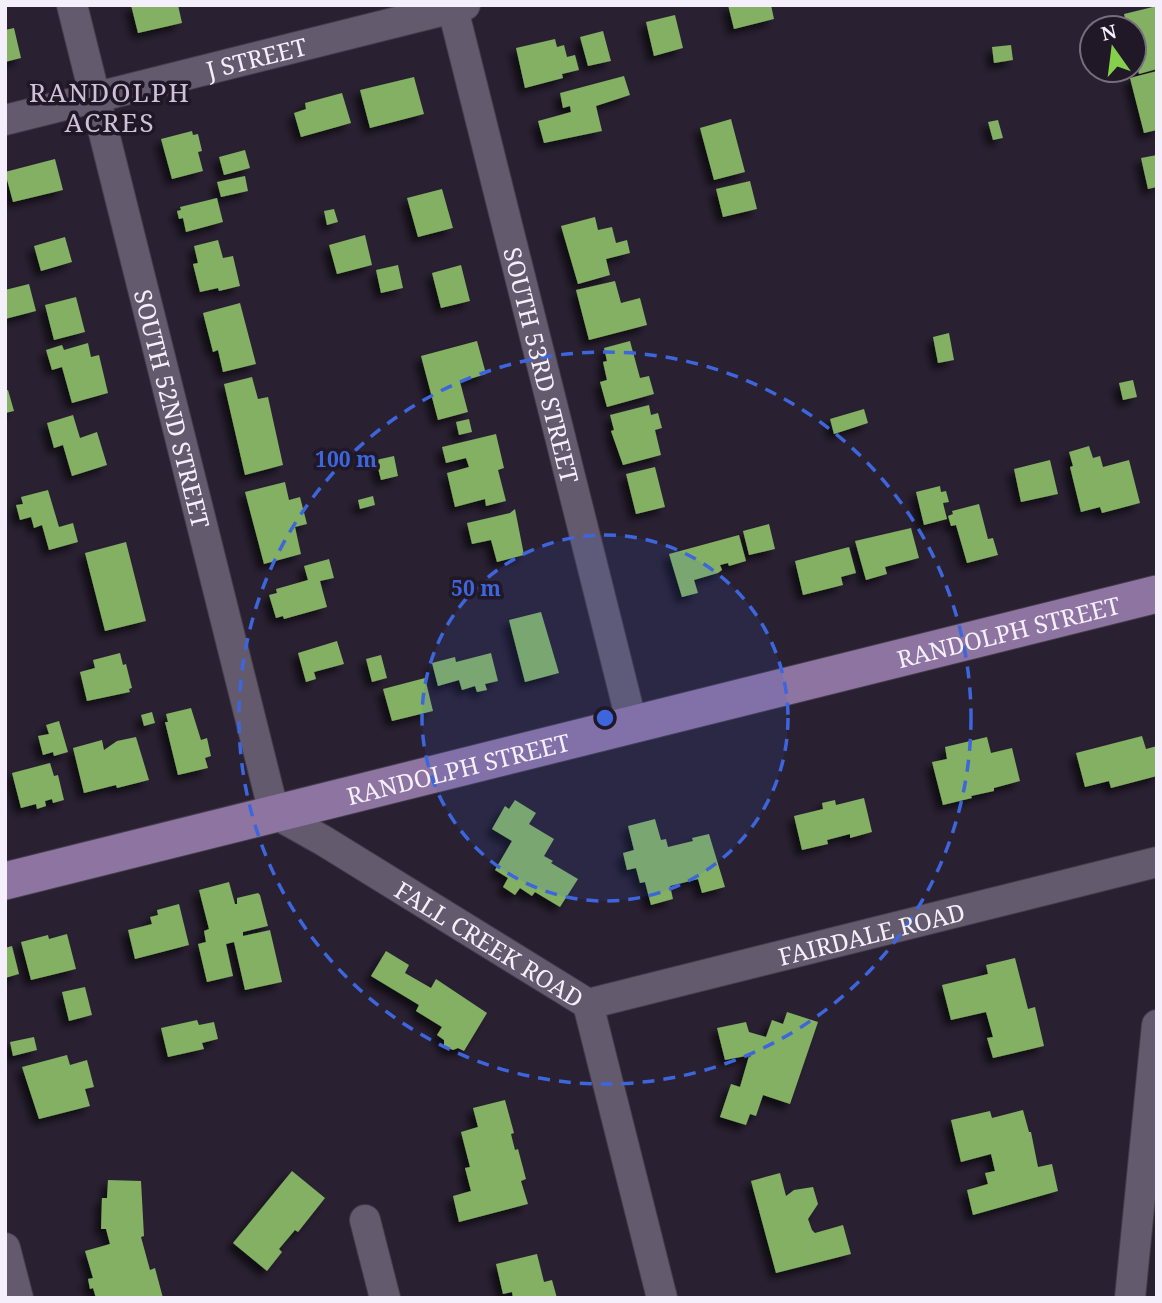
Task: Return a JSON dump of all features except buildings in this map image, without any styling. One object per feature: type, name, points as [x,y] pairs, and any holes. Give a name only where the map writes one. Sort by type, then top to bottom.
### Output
[{"type":"main road","name":"RANDOLPH STREET","points":[[5,881],[1157,594]]},
{"type":"street","name":"SOUTH 52ND STREET","points":[[72,5],[274,814]]},
{"type":"street","name":"J STREET","points":[[5,120],[457,6]]},
{"type":"street","name":"SOUTH 53RD STREET","points":[[457,6],[632,724]]},
{"type":"street","name":"FALL CREEK ROAD","points":[[274,814],[324,841],[588,1004],[662,1298]]},
{"type":"street","name":"FAIRDALE ROAD","points":[[588,1004],[1157,862]]},
{"type":"street","points":[[1130,1298],[1157,1025]]},
{"type":"street","points":[[365,1220],[385,1298]]},
{"type":"street","points":[[5,1248],[18,1298]]},
{"type":"district","name":"RANDOLPH ACRES","points":[[110,107]]}]
